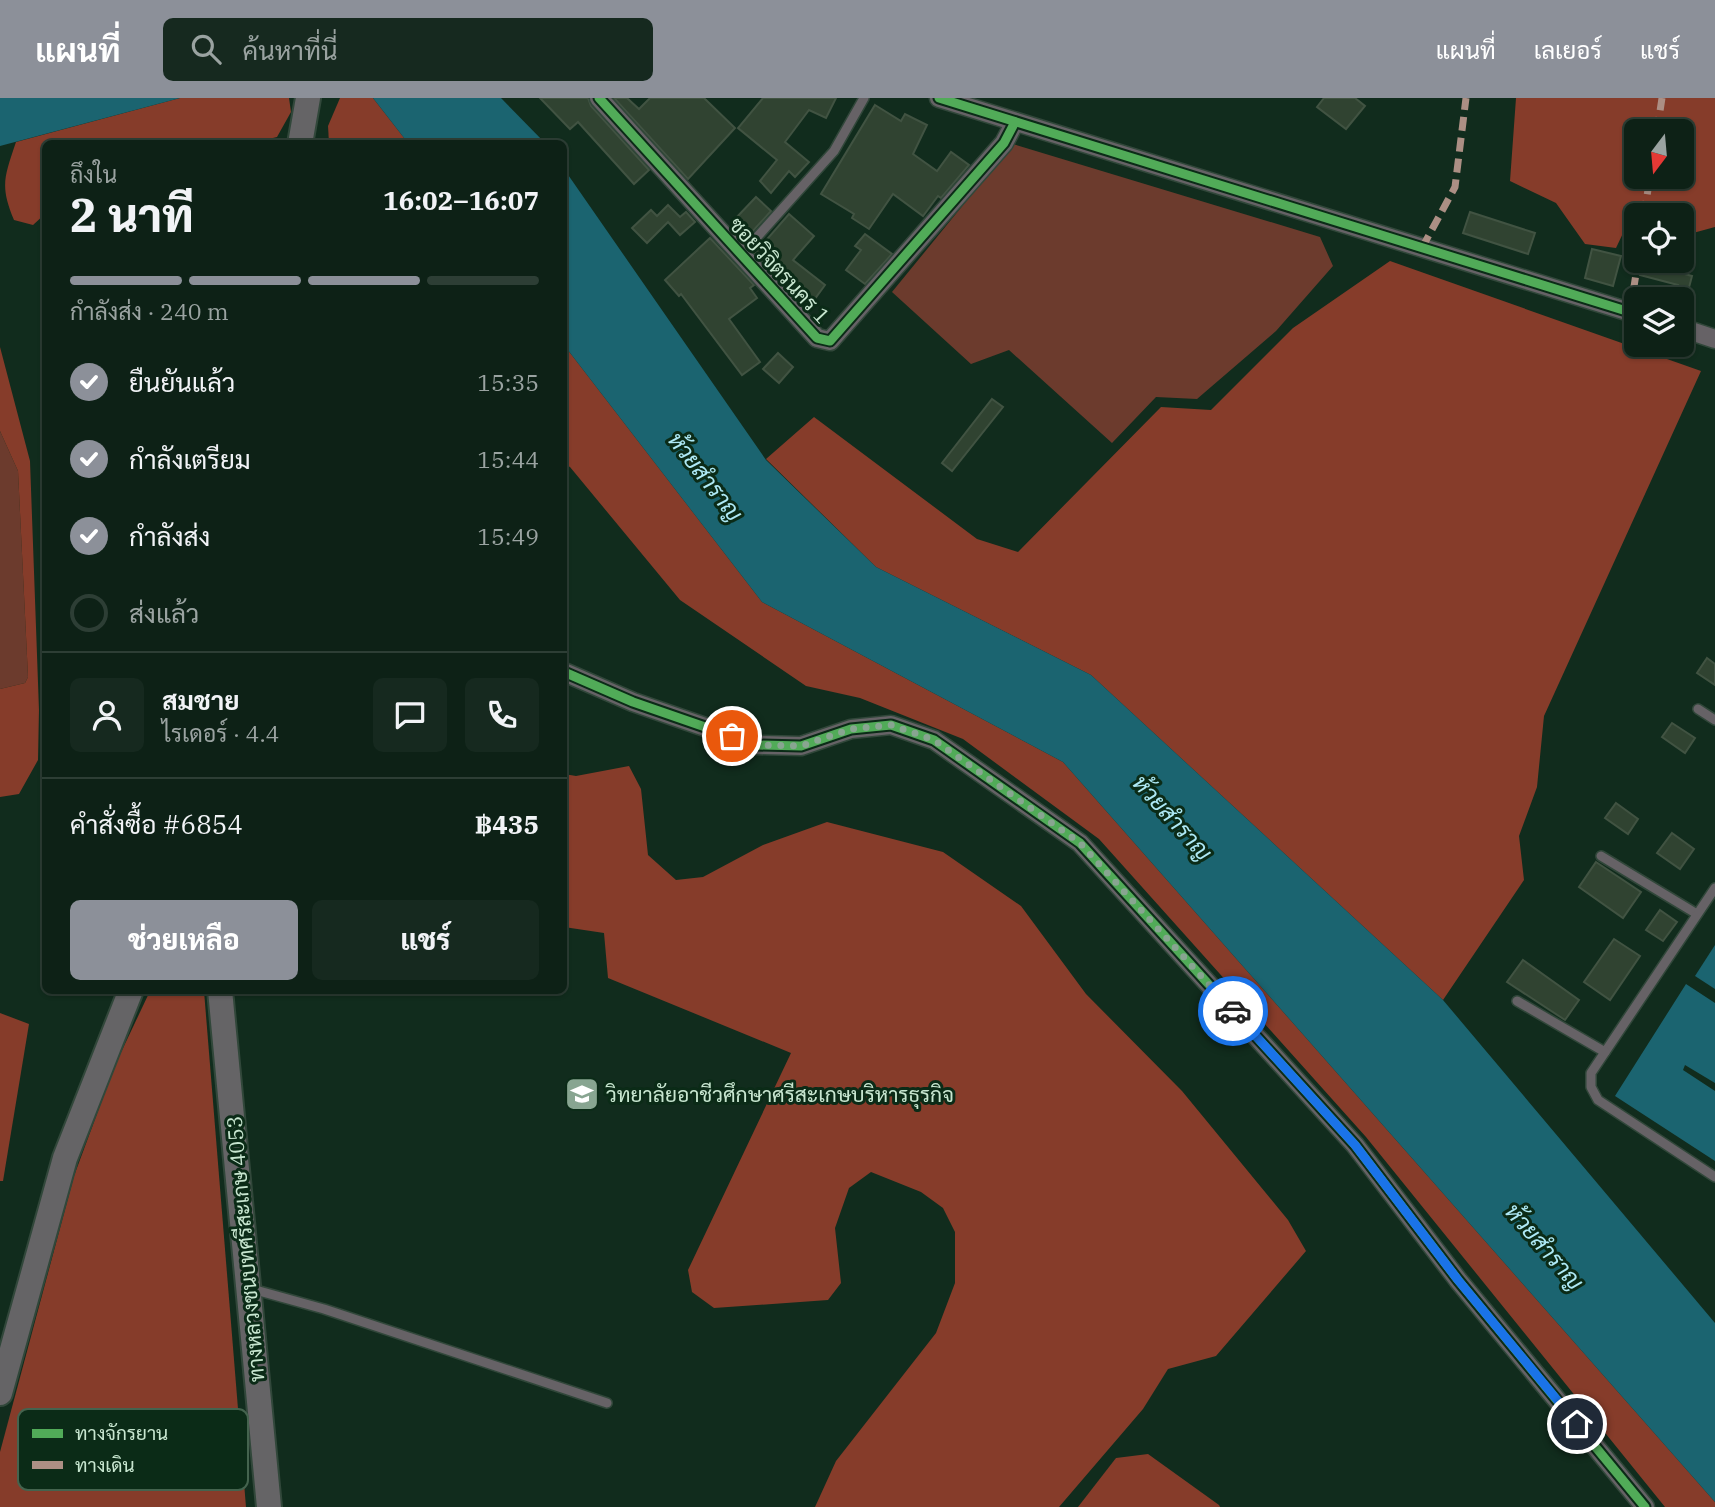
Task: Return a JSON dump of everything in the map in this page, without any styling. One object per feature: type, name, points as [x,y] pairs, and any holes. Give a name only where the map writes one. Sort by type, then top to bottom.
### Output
[{"type":"street","points":[[302,134],[308,98]]},
{"type":"street","name":"ซอยวิจิตรนคร 1","points":[[599,98],[817,338],[830,341],[1004,143],[1015,122]]},
{"type":"street","points":[[939,98],[1624,310]]},
{"type":"street","points":[[1694,332],[1715,339]]},
{"type":"street","points":[[567,673],[633,702],[757,745],[801,746],[851,729],[891,725],[934,740],[1080,843],[1355,1145],[1458,1280],[1645,1507]]},
{"type":"street","points":[[0,1393],[65,1158],[129,994]]},
{"type":"street","name":"ทางหลวงชนบทศรีสะเกษ 4053","points":[[220,994],[269,1507]]},
{"type":"lane","points":[[741,255],[834,151],[864,98]]},
{"type":"lane","points":[[1698,709],[1715,720]]},
{"type":"lane","points":[[1601,856],[1698,914]]},
{"type":"lane","points":[[1715,888],[1591,1073],[1591,1087],[1598,1100],[1715,1177]]},
{"type":"lane","points":[[1517,1001],[1605,1052]]},
{"type":"lane","points":[[249,1288],[324,1309],[607,1403]]},
{"type":"shaded area","points":[[180,98],[289,98],[291,112],[277,137],[264,140],[42,140],[42,217],[33,225],[14,220],[5,190],[16,142]]},
{"type":"shaded area","points":[[340,98],[373,98],[406,140],[329,140],[328,126]]},
{"type":"shaded area","points":[[1516,98],[1715,98],[1715,227],[1694,233],[1694,203],[1624,203],[1624,231],[1616,248],[1585,244],[1556,203],[1510,181]]},
{"type":"shaded area","points":[[1013,144],[1320,237],[1333,266],[1276,331],[1197,399],[1156,397],[1112,443],[1009,350],[971,364],[892,292]]},
{"type":"shaded area","points":[[1390,261],[1624,344],[1624,357],[1661,357],[1701,371],[1544,716],[1537,787],[1519,836],[1524,880],[1443,1000],[1091,675],[876,567],[766,459],[814,417],[977,539],[1018,552],[1161,407],[1211,410],[1293,328]]},
{"type":"shaded area","points":[[0,347],[30,461],[39,710],[38,760],[19,794],[0,797],[0,689],[25,683],[28,677],[18,471],[0,431]]},
{"type":"shaded area","points":[[567,349],[762,602],[1063,762],[1715,1502],[1715,1507],[1665,1507],[1366,1137],[1099,839],[963,739],[860,698],[806,686],[680,600],[567,466]]},
{"type":"shaded area","points":[[0,431],[18,471],[28,677],[25,683],[0,689]]},
{"type":"shaded area","points":[[629,766],[641,789],[648,855],[676,880],[703,877],[763,845],[827,822],[943,852],[1021,906],[1086,994],[1182,1091],[1288,1220],[1306,1251],[1216,1356],[1168,1369],[1143,1409],[1059,1507],[815,1507],[836,1461],[936,1333],[955,1283],[955,1232],[943,1208],[921,1192],[871,1172],[849,1188],[835,1228],[841,1283],[828,1300],[714,1308],[692,1292],[688,1270],[791,1053],[608,978],[604,933],[567,927],[567,774],[576,776]]},
{"type":"shaded area","points":[[149,994],[204,994],[238,1409],[18,1409],[18,1490],[245,1490],[246,1507],[0,1507],[0,1452],[74,1176],[115,1065]]},
{"type":"shaded area","points":[[0,1013],[29,1024],[3,1181],[0,1181]]},
{"type":"shaded area","points":[[1148,1454],[1220,1507],[1078,1507],[1116,1458]]},
{"type":"water","points":[[0,98],[180,98],[0,146]]},
{"type":"water","points":[[373,98],[501,98],[542,140],[406,140]]},
{"type":"water","name":"ห้วยสำราญ","points":[[567,173],[766,460],[876,567],[1091,675],[1443,1000],[1715,1323],[1715,1502],[1063,762],[762,602],[567,349]]},
{"type":"water","points":[[1715,945],[1715,989],[1695,976]]},
{"type":"water","points":[[1686,984],[1715,1003],[1715,1083],[1685,1065],[1683,1070],[1715,1091],[1715,1161],[1615,1096]]},
{"type":"building","points":[[540,98],[588,98],[591,106],[649,170],[634,184],[578,122],[570,129]]},
{"type":"building","points":[[614,98],[627,98],[639,109],[650,98],[704,98],[735,128],[688,179]]},
{"type":"building","points":[[763,98],[836,98],[826,118],[809,110],[785,142],[809,162],[795,177],[789,171],[771,193],[760,181],[777,160],[738,128]]},
{"type":"building","points":[[1324,98],[1355,98],[1365,106],[1346,129],[1317,107]]},
{"type":"building","points":[[875,105],[901,121],[905,114],[927,125],[913,154],[937,171],[951,152],[969,165],[941,198],[938,196],[923,216],[893,194],[869,229],[852,218],[854,214],[821,194]]},
{"type":"building","points":[[756,197],[771,211],[751,233],[735,219]]},
{"type":"building","points":[[668,205],[680,217],[686,212],[695,222],[680,235],[668,222],[647,243],[632,228],[651,210],[657,216]]},
{"type":"building","points":[[1470,212],[1535,233],[1528,254],[1463,233]]},
{"type":"building","points":[[789,214],[814,236],[793,260],[825,285],[809,307],[794,296],[755,253]]},
{"type":"building","points":[[865,234],[892,254],[865,284],[846,270],[861,250],[855,246]]},
{"type":"building","points":[[710,238],[754,285],[750,288],[757,298],[729,319],[760,362],[742,375],[681,294],[679,296],[665,280]]},
{"type":"building","points":[[1592,249],[1621,256],[1613,286],[1585,278]]},
{"type":"building","points":[[1681,273],[1692,276],[1689,287],[1677,287],[1678,285],[1640,275]]},
{"type":"building","points":[[778,353],[793,367],[779,383],[763,369]]},
{"type":"building","points":[[992,399],[1003,407],[952,471],[942,463]]},
{"type":"building","points":[[1707,658],[1715,664],[1715,685],[1697,673]]},
{"type":"building","points":[[1672,723],[1695,738],[1685,753],[1662,737]]},
{"type":"building","points":[[1616,803],[1638,819],[1628,834],[1605,818]]},
{"type":"building","points":[[1672,833],[1694,849],[1680,869],[1657,853]]},
{"type":"building","points":[[1596,862],[1641,892],[1623,918],[1579,887]]},
{"type":"building","points":[[1660,910],[1677,922],[1663,941],[1646,930]]},
{"type":"building","points":[[1614,939],[1640,956],[1610,1000],[1584,982]]},
{"type":"building","points":[[1523,960],[1579,1000],[1565,1020],[1507,982]]},
{"type":"marked path","points":[[1422,248],[1455,187],[1466,98]]},
{"type":"marked path","points":[[1659,119],[1662,98]]},
{"type":"marked path","points":[[1646,203],[1648,189]]},
{"type":"marked path","points":[[1634,287],[1636,273]]},
{"type":"cycle path","points":[[599,98],[817,338],[830,341],[1004,143],[1015,122]]},
{"type":"cycle path","points":[[939,98],[1624,310]]},
{"type":"cycle path","points":[[567,673],[633,702],[757,745],[801,746],[851,729],[891,725],[934,740],[1080,843],[1355,1145],[1458,1280],[1645,1507]]},
{"type":"way so far","points":[[732,736],[757,745],[801,746],[851,729],[891,725],[934,740],[1080,843],[1233,1011]]},
{"type":"place","name":"วิทยาลัยอาชีวศึกษาศรีสะเกษบริหารธุรกิจ","points":[[582,1094]]},
{"type":"route","points":[[1233,1011],[1355,1145],[1458,1280],[1577,1424]]}]
